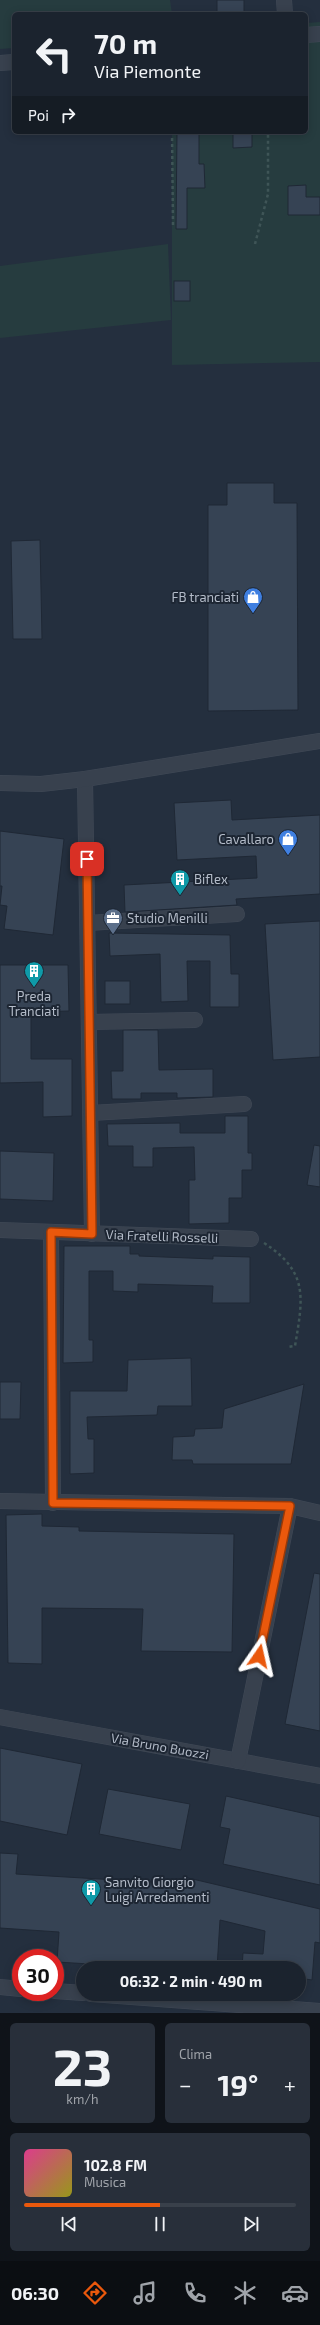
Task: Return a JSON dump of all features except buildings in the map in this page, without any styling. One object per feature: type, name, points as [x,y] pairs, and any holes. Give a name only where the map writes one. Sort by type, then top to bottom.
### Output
[{"type":"street","points":[[284,0],[285,12]]},
{"type":"street","points":[[308,35],[320,34]]},
{"type":"street","points":[[0,63],[12,62]]},
{"type":"street","points":[[0,783],[41,784],[85,779],[320,741]]},
{"type":"street","points":[[85,779],[92,1234]]},
{"type":"street","points":[[88,923],[237,914]]},
{"type":"street","points":[[89,1022],[195,1020]]},
{"type":"street","points":[[91,1113],[244,1104]]},
{"type":"street","name":"Via Fratelli Rosselli","points":[[0,1230],[251,1239]]},
{"type":"street","points":[[51,1232],[53,1503]]},
{"type":"street","points":[[0,1501],[290,1506],[320,1513]]},
{"type":"street","points":[[238,1761],[290,1506]]},
{"type":"street","name":"Via Bruno Buozzi","points":[[0,1717],[320,1776]]},
{"type":"street","points":[[0,1987],[12,1988]]},
{"type":"street","points":[[64,1992],[76,1992]]},
{"type":"street","points":[[185,2001],[320,2011]]},
{"type":"path","points":[[172,134],[173,225]]},
{"type":"path","points":[[255,244],[268,194],[268,134]]},
{"type":"path","points":[[251,1239],[264,1243],[289,1262],[298,1281],[302,1306],[295,1346],[288,1347]]},
{"type":"green space","points":[[0,0],[170,0],[172,12],[12,12],[12,48],[0,49]]},
{"type":"green space","points":[[320,22],[320,362],[172,365],[172,134],[308,134],[308,23]]},
{"type":"green space","points":[[168,244],[171,320],[0,338],[0,266]]},
{"type":"place","name":"FB tranciati","points":[[253,614]]},
{"type":"place","name":"Cavallaro","points":[[288,856]]},
{"type":"place","name":"Biflex","points":[[180,896]]},
{"type":"place","name":"Studio Menilli","points":[[113,935]]},
{"type":"place","name":"Preda Tranciati","points":[[34,988]]},
{"type":"place","name":"Sanvito Giorgio Luigi Arredamenti","points":[[91,1906]]},
{"type":"route","points":[[87,859],[92,1234],[51,1232],[53,1503],[290,1506],[259,1656]]}]
